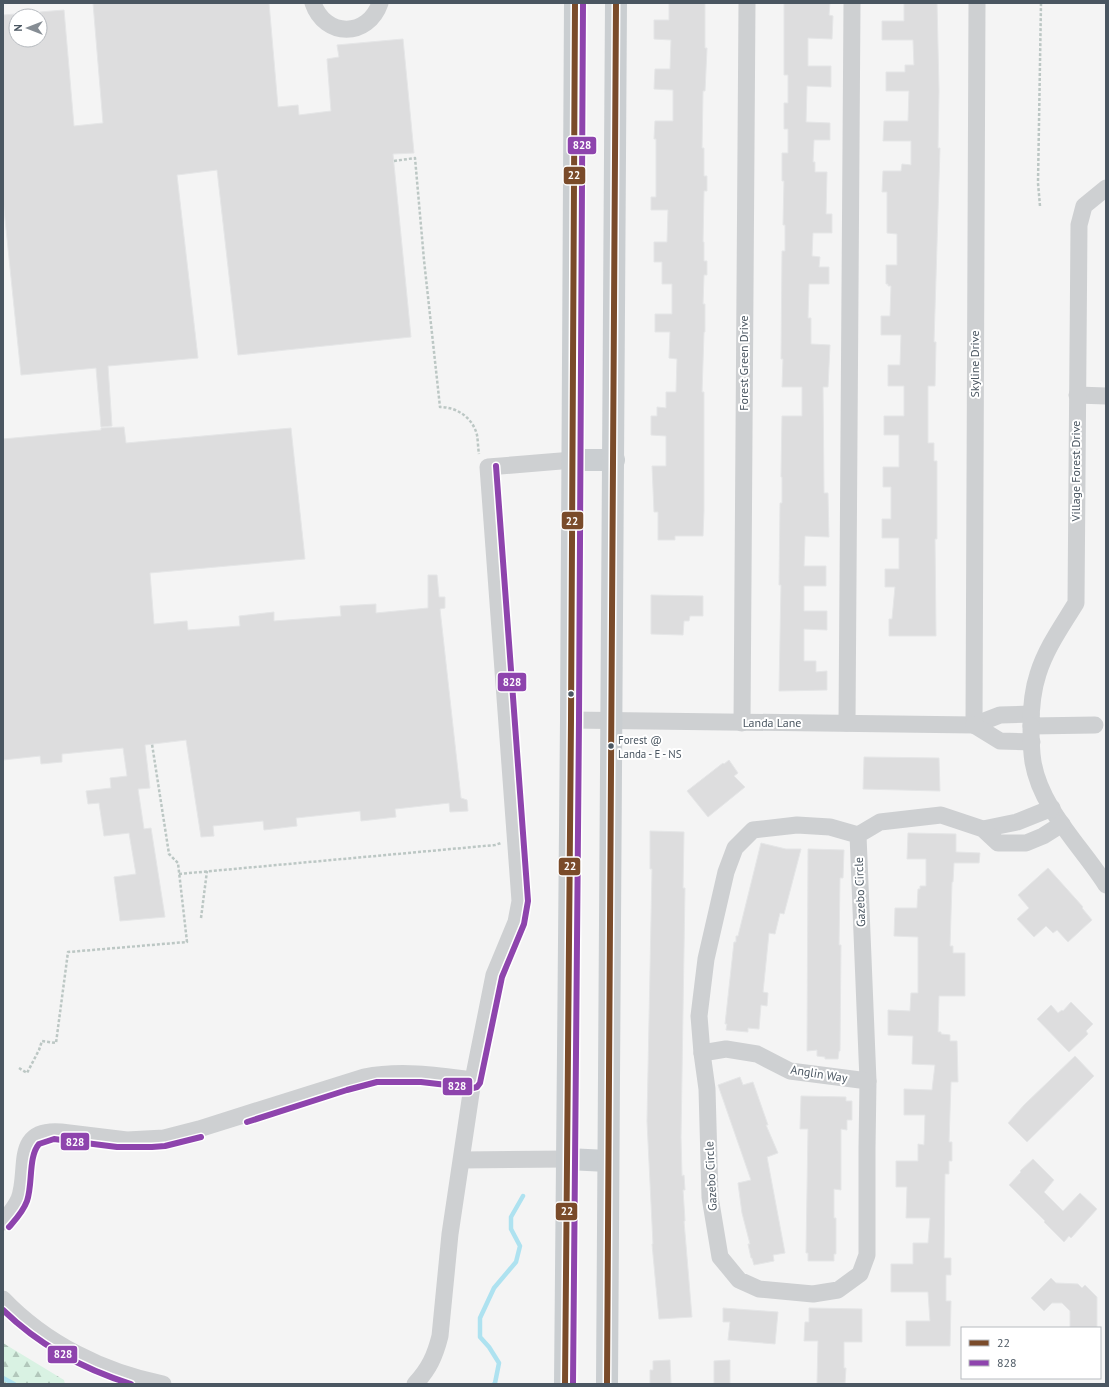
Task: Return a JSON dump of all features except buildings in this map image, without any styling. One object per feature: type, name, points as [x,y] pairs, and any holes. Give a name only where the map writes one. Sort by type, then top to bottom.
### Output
[{"type":"main road","points":[[565,1384],[573,460],[575,3]]},
{"type":"main road","points":[[607,1384],[616,3]]},
{"type":"main road","points":[[573,460],[614,460]]},
{"type":"main road","points":[[567,1159],[608,1161]]},
{"type":"street","points":[[313,3],[315,10],[321,19],[337,28],[347,29],[356,28],[372,18],[380,3]]},
{"type":"street","name":"Forest Green Drive","points":[[742,722],[746,3]]},
{"type":"street","points":[[847,723],[852,3]]},
{"type":"street","name":"Skyline Drive","points":[[974,724],[977,3]]},
{"type":"street","name":"Village Forest Drive","points":[[1106,188],[1084,206],[1079,225],[1076,603],[1050,645],[1038,674],[1031,727],[1033,764],[1036,776],[1062,824],[1106,885]]},
{"type":"street","points":[[1077,395],[1106,396]]},
{"type":"street","points":[[415,1384],[428,1370],[440,1336],[450,1234],[473,1080],[494,975],[516,922],[520,901],[488,467],[573,460]]},
{"type":"street","points":[[974,724],[1000,715],[1031,727]]},
{"type":"street","name":"Landa Lane","points":[[571,720],[974,724]]},
{"type":"street","points":[[974,724],[1000,741],[1031,727],[1095,725]]},
{"type":"street","points":[[983,829],[1017,822],[1052,808]]},
{"type":"street","points":[[858,836],[880,822],[941,815],[983,829],[998,842],[1026,842],[1043,836],[1062,824]]},
{"type":"street","name":"Gazebo Circle","points":[[797,825],[830,827],[858,836],[868,1081],[867,1255],[860,1274],[838,1290],[813,1294],[760,1289],[739,1280],[720,1257],[710,1197],[707,1088],[699,1016],[706,959],[726,872],[735,848],[754,830],[797,825]]},
{"type":"street","name":"Anglin Way","points":[[702,1053],[726,1049],[757,1054],[790,1071],[868,1081]]},
{"type":"street","points":[[3,1222],[14,1209],[19,1199],[28,1146],[35,1137],[45,1133],[53,1131],[127,1140],[164,1138],[200,1129],[376,1074],[405,1073],[473,1080]]},
{"type":"street","points":[[462,1160],[567,1159]]},
{"type":"street","points":[[3,1300],[33,1327],[66,1349],[131,1376],[163,1384]]},
{"type":"path","points":[[1040,206],[1038,183],[1041,3]]},
{"type":"path","points":[[394,160],[415,158],[424,260],[440,406],[455,409],[469,420],[477,436],[479,457]]},
{"type":"path","points":[[19,1068],[27,1073],[39,1050],[42,1040],[56,1043],[68,952],[187,942],[178,864],[170,854],[152,744]]},
{"type":"path","points":[[179,874],[495,845],[502,842],[504,839]]},
{"type":"path","points":[[201,918],[207,871]]},
{"type":"green space","points":[[3,1343],[64,1380],[65,1384],[3,1384]]},
{"type":"waterway","points":[[494,1384],[499,1363],[489,1347],[480,1337],[480,1318],[494,1288],[516,1262],[520,1246],[511,1229],[511,1217],[523,1196]]},
{"type":"waterway","points":[[3,1378],[14,1384]]},
{"type":"transit line","name":"22","points":[[565,1384],[575,3]]},
{"type":"transit line","name":"828","points":[[573,1384],[583,3]]},
{"type":"transit line","name":"22","points":[[607,1384],[616,3]]},
{"type":"transit line","name":"828","points":[[247,1122],[377,1082],[421,1082],[473,1088],[477,1087],[480,1083],[502,977],[524,924],[528,901],[496,466]]},
{"type":"transit line","name":"828","points":[[9,1227],[17,1218],[27,1201],[33,1156],[39,1144],[54,1139],[117,1147],[152,1147],[165,1146],[201,1137]]},
{"type":"transit line","name":"828","points":[[3,1310],[31,1334],[62,1354],[96,1371],[131,1384]]},
{"type":"place","name":"Forest @ Landa - E - NS","points":[[611,746]]}]
